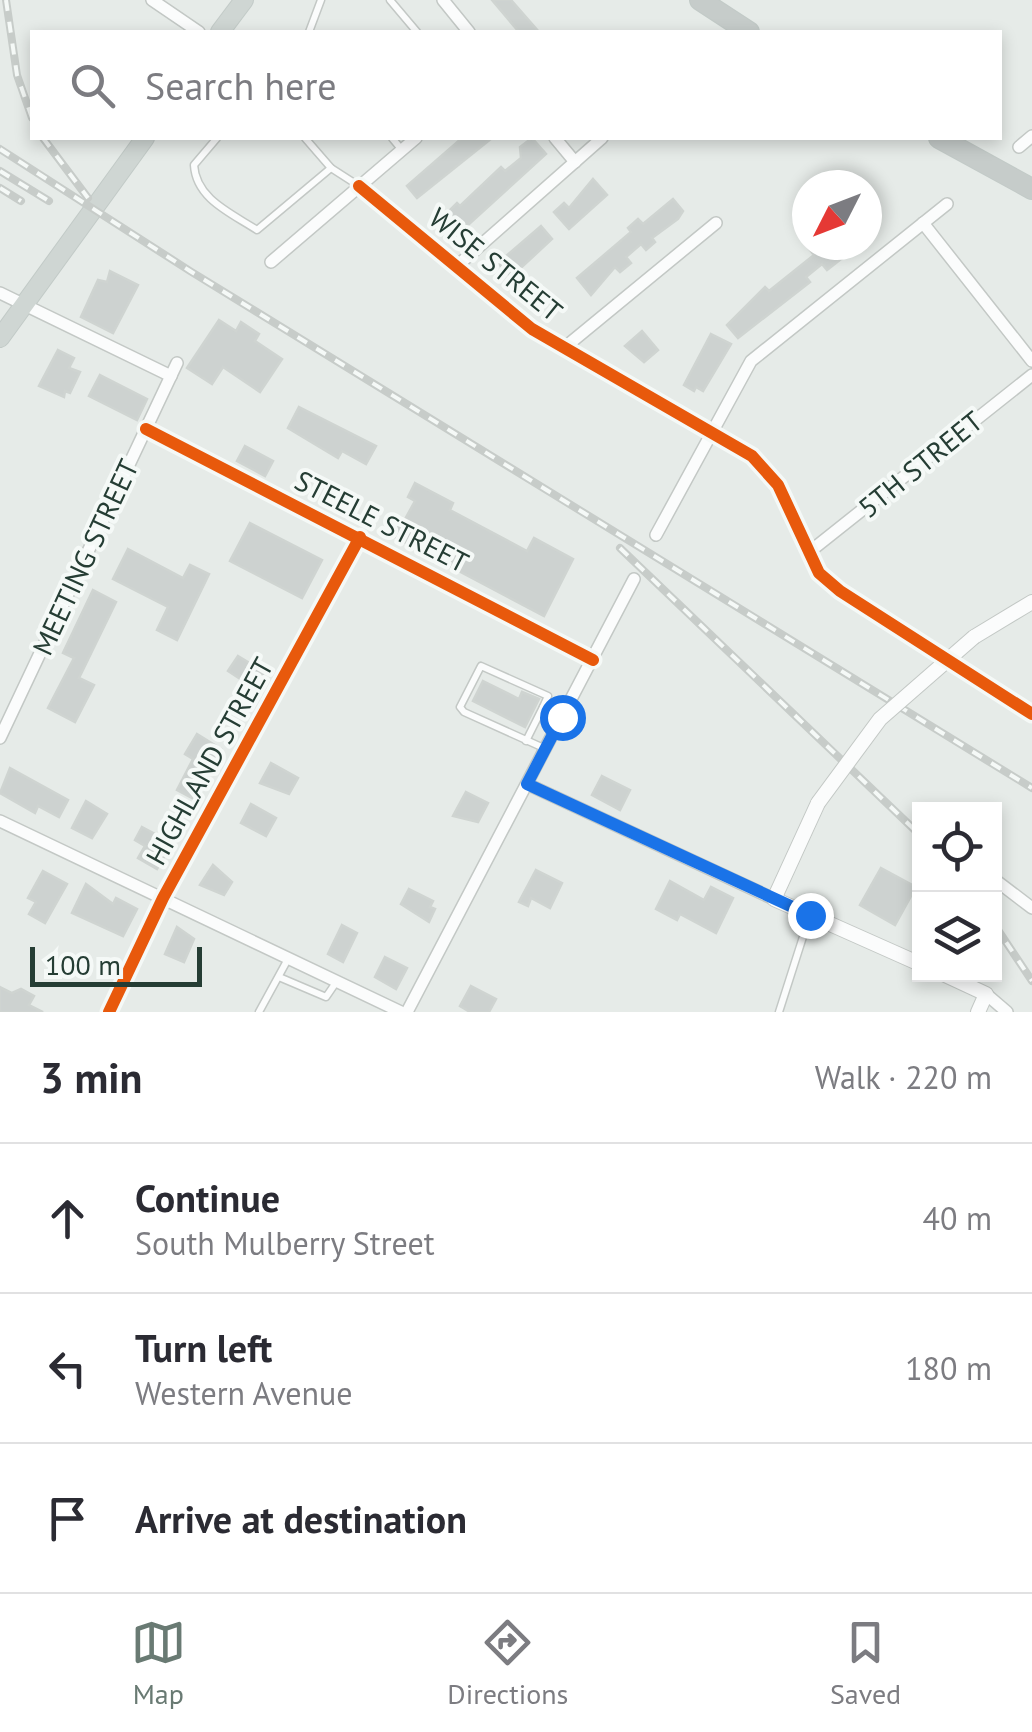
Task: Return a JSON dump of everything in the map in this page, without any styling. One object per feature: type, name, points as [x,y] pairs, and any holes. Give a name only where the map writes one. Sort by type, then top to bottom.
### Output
[{"type":"highway","points":[[700,0],[746,30]]},
{"type":"highway","points":[[943,140],[1032,188]]},
{"type":"main road","points":[[222,30],[244,0]]},
{"type":"main road","points":[[0,338],[144,140]]},
{"type":"street","points":[[152,0],[195,30]]},
{"type":"street","points":[[443,0],[467,30]]},
{"type":"street","points":[[1019,146],[1032,136]]},
{"type":"street","points":[[271,262],[414,140]]},
{"type":"street","points":[[557,140],[575,162]]},
{"type":"street","points":[[457,266],[600,140]]},
{"type":"street","name":"WISE STREET","points":[[359,186],[520,320],[752,456],[778,485],[819,573],[840,591],[1032,714]]},
{"type":"street","points":[[656,535],[752,362],[946,204]]},
{"type":"street","points":[[564,348],[716,223]]},
{"type":"street","points":[[923,223],[1032,360]]},
{"type":"street","points":[[0,293],[170,376]]},
{"type":"street","name":"MEETING STREET","points":[[0,738],[177,363]]},
{"type":"street","name":"5TH STREET","points":[[808,553],[1032,375]]},
{"type":"street","name":"STEELE STREET","points":[[146,429],[593,660]]},
{"type":"street","name":"HIGHLAND STREET","points":[[109,1012],[163,898],[360,537]]},
{"type":"street","points":[[0,822],[404,1012],[634,579]]},
{"type":"street","points":[[774,899],[818,803],[880,718],[974,637],[1032,602]]},
{"type":"street","points":[[527,784],[912,960]]},
{"type":"street","points":[[1002,886],[1032,908]]},
{"type":"street","points":[[960,982],[986,994],[1007,1012]]},
{"type":"street","points":[[978,1012],[986,994]]},
{"type":"lane","points":[[310,30],[321,0]]},
{"type":"lane","points":[[390,0],[414,30]]},
{"type":"lane","points":[[215,140],[194,165],[195,179],[204,194],[257,230],[331,168]]},
{"type":"lane","points":[[307,140],[331,168],[359,186]]},
{"type":"lane","points":[[394,140],[402,150]]},
{"type":"lane","points":[[526,740],[548,696],[481,666],[460,707],[472,717],[526,740],[546,748]]},
{"type":"lane","points":[[543,708],[562,717]]},
{"type":"lane","points":[[779,1012],[810,915]]},
{"type":"lane","points":[[259,1012],[289,958]]},
{"type":"lane","points":[[279,977],[326,997],[337,981]]},
{"type":"building","points":[[492,0],[511,0],[537,30],[517,30]]},
{"type":"building","points":[[460,140],[490,140],[417,198],[407,186]]},
{"type":"building","points":[[534,140],[546,154],[457,235],[445,223],[450,218],[446,214],[457,203],[460,206],[501,167],[505,171],[521,158],[520,147]]},
{"type":"building","points":[[593,179],[607,195],[569,229],[554,212],[564,203],[569,208]]},
{"type":"building","points":[[673,199],[683,211],[678,219],[652,238],[655,242],[646,250],[641,244],[626,257],[631,263],[620,272],[615,267],[591,295],[577,278],[631,232],[628,228],[638,219],[643,224]]},
{"type":"building","points":[[541,226],[552,239],[511,277],[498,263]]},
{"type":"building","points":[[808,260],[840,260],[827,270],[822,264],[806,277],[810,282],[738,338],[727,325],[765,287],[769,291]]},
{"type":"building","points":[[110,271],[138,285],[113,333],[81,317],[98,280],[107,282]]},
{"type":"building","points":[[219,320],[236,331],[241,322],[259,334],[255,341],[282,359],[260,392],[223,367],[212,384],[187,368]]},
{"type":"building","points":[[642,331],[658,350],[644,362],[625,346]]},
{"type":"building","points":[[711,334],[731,344],[703,391],[696,387],[694,391],[684,385]]},
{"type":"building","points":[[58,350],[74,358],[69,368],[80,372],[64,397],[39,386]]},
{"type":"building","points":[[100,375],[147,399],[137,420],[89,396]]},
{"type":"building","points":[[299,407],[376,446],[366,464],[342,451],[338,458],[288,428]]},
{"type":"building","points":[[245,446],[273,461],[265,476],[237,461]]},
{"type":"building","points":[[415,483],[453,503],[450,510],[527,551],[534,538],[573,559],[544,616],[387,533],[396,517],[404,521],[415,501],[408,497]]},
{"type":"building","points":[[250,523],[322,560],[302,598],[230,561]]},
{"type":"building","points":[[128,549],[183,578],[190,565],[209,574],[177,640],[157,630],[168,607],[113,579]]},
{"type":"building","points":[[93,590],[116,602],[79,678],[94,685],[75,722],[48,708],[74,658],[63,653]]},
{"type":"building","points":[[238,656],[264,672],[254,688],[228,671]]},
{"type":"building","points":[[483,681],[519,699],[522,692],[539,699],[525,727],[473,701]]},
{"type":"building","points":[[197,734],[221,749],[194,799],[177,790],[193,759],[185,754]]},
{"type":"building","points":[[271,763],[298,778],[289,794],[260,783]]},
{"type":"building","points":[[10,768],[68,800],[59,817],[38,806],[35,813],[0,793]]},
{"type":"building","points":[[602,776],[630,790],[620,810],[592,795]]},
{"type":"building","points":[[466,792],[488,803],[478,822],[453,816]]},
{"type":"building","points":[[86,801],[107,814],[92,838],[72,828]]},
{"type":"building","points":[[251,804],[276,818],[266,836],[241,823]]},
{"type":"building","points":[[142,827],[172,843],[157,869],[138,858],[145,846],[135,840]]},
{"type":"building","points":[[213,865],[232,882],[224,895],[200,885]]},
{"type":"building","points":[[881,868],[912,885],[912,894],[895,925],[860,905]]},
{"type":"building","points":[[536,870],[562,883],[550,908],[531,898],[528,906],[519,902]]},
{"type":"building","points":[[43,871],[67,884],[45,923],[29,914],[36,902],[28,898]]},
{"type":"building","points":[[670,881],[704,900],[711,887],[733,898],[716,933],[680,914],[677,920],[656,909]]},
{"type":"building","points":[[86,884],[113,904],[116,898],[137,909],[123,936],[72,913]]},
{"type":"building","points":[[409,889],[433,901],[430,907],[435,909],[429,922],[401,904]]},
{"type":"building","points":[[342,925],[357,933],[343,962],[328,954]]},
{"type":"building","points":[[177,927],[194,939],[184,962],[165,954]]},
{"type":"building","points":[[385,957],[407,968],[396,989],[375,977]]},
{"type":"building","points":[[471,986],[496,999],[489,1012],[470,1012],[460,1006]]},
{"type":"building","points":[[0,987],[12,993],[21,989],[34,996],[29,1005],[43,1012],[0,1012]]},
{"type":"railway","points":[[6,0],[17,75],[30,112]]},
{"type":"railway","points":[[44,140],[88,198]]},
{"type":"railway","points":[[0,149],[190,271],[1032,788]]},
{"type":"railway","points":[[0,171],[49,201]]},
{"type":"railway","points":[[0,188],[21,201]]},
{"type":"railway","points":[[620,548],[912,827]]},
{"type":"railway","points":[[1002,936],[1032,981]]},
{"type":"cycle path","points":[[359,186],[532,329],[752,456],[778,485],[819,573],[840,591],[1032,714]]},
{"type":"cycle path","points":[[146,429],[593,660]]},
{"type":"cycle path","points":[[109,1012],[163,898],[360,537]]},
{"type":"route","points":[[562,717],[527,784],[810,915]]}]
